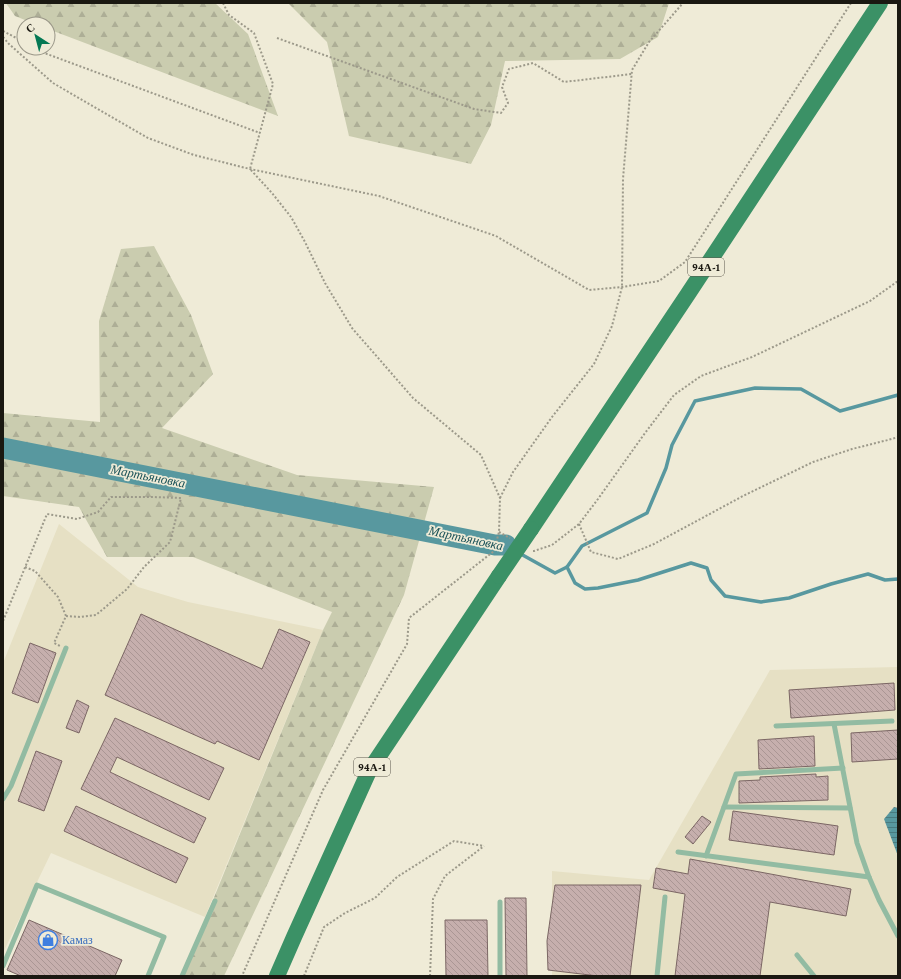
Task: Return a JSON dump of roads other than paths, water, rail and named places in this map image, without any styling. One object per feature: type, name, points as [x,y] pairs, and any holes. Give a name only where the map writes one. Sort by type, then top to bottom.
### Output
[{"type":"main road","name":"94А-1","points":[[277,976],[369,771],[880,3]]},
{"type":"lane","points":[[3,799],[11,786],[66,648]]},
{"type":"lane","points":[[776,726],[892,721]]},
{"type":"lane","points":[[834,724],[857,843],[879,900],[898,936]]},
{"type":"lane","points":[[706,856],[736,774],[843,768]]},
{"type":"lane","points":[[724,807],[850,808]]},
{"type":"lane","points":[[678,852],[869,877]]},
{"type":"lane","points":[[3,966],[37,885],[164,937],[148,976]]},
{"type":"lane","points":[[657,976],[666,897]]},
{"type":"lane","points":[[182,976],[214,900]]},
{"type":"lane","points":[[500,902],[500,976]]},
{"type":"lane","points":[[796,954],[814,976]]},
{"type":"water","points":[[894,807],[898,808],[898,856],[884,819]]},
{"type":"waterway","name":"Мартьяновка","points":[[519,553],[555,573],[567,567],[582,546],[647,513],[666,468],[672,445],[695,401],[755,388],[801,389],[840,411],[898,395]]},
{"type":"waterway","name":"Мартьяновка","points":[[3,448],[495,545],[506,545]]},
{"type":"waterway","points":[[567,567],[575,583],[585,589],[638,580],[691,563],[707,568],[711,580],[725,596],[761,602],[789,598],[868,574],[885,580],[898,579]]},
{"type":"place","name":"Камаз","points":[[48,940]]}]
